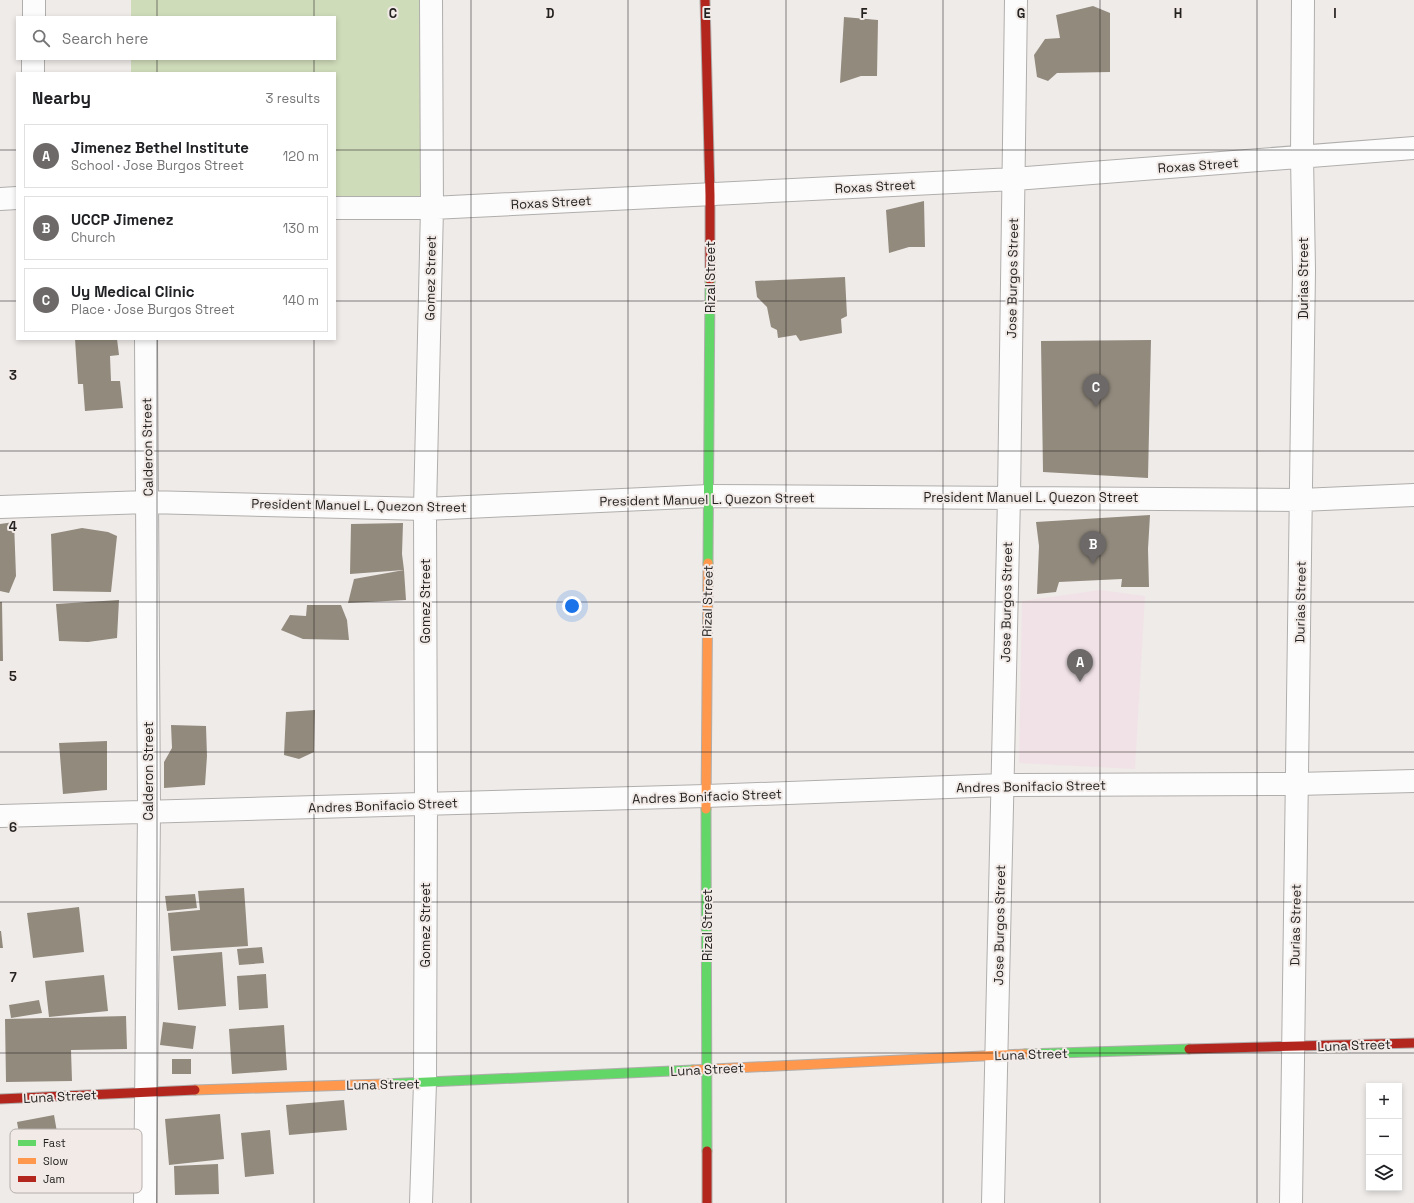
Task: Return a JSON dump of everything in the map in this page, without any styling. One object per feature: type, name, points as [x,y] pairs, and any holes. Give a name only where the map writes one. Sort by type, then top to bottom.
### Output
[{"type":"street","points":[[34,0],[34,16]]},
{"type":"street","name":"Gomez Street","points":[[421,1203],[425,1084],[425,509],[432,208],[431,0]]},
{"type":"street","name":"Rizal Street","points":[[706,0],[710,195],[706,796],[707,1203]]},
{"type":"street","name":"Jose Burgos Street","points":[[993,1203],[1009,497],[1016,0]]},
{"type":"street","name":"Durias Street","points":[[1291,1203],[1304,270],[1302,158],[1303,0]]},
{"type":"street","points":[[33,60],[33,72]]},
{"type":"street","name":"Roxas Street","points":[[336,208],[432,208],[1014,179],[1302,158],[1414,148]]},
{"type":"street","points":[[0,199],[16,198]]},
{"type":"street","name":"Calderon Street","points":[[145,1203],[149,812],[146,340]]},
{"type":"street","name":"President Manuel L. Quezon Street","points":[[0,507],[147,502],[425,509],[709,496],[1301,500],[1414,495]]},
{"type":"street","name":"Andres Bonifacio Street","points":[[0,816],[706,796],[1002,785],[1297,784],[1414,781]]},
{"type":"street","name":"Luna Street","points":[[0,1099],[145,1091],[425,1084],[997,1056],[1414,1043]]},
{"type":"shaded area","points":[[1100,590],[1145,596],[1135,769],[1019,763],[1022,601]]},
{"type":"green space","points":[[131,0],[421,0],[423,201],[336,200],[336,72],[131,72],[131,60],[336,60],[336,16],[131,16]]},
{"type":"building","points":[[1093,6],[1110,13],[1110,72],[1057,73],[1048,81],[1037,77],[1034,55],[1045,39],[1060,38],[1056,15]]},
{"type":"building","points":[[844,17],[878,20],[877,76],[861,76],[840,83]]},
{"type":"building","points":[[924,201],[925,247],[909,247],[889,253],[886,210]]},
{"type":"building","points":[[845,277],[847,316],[841,319],[842,333],[800,341],[796,335],[778,338],[777,330],[771,327],[767,307],[757,297],[755,281]]},
{"type":"building","points":[[75,340],[117,340],[119,355],[110,356],[111,381],[120,381],[123,408],[85,411],[83,384],[78,384]]},
{"type":"building","points":[[1151,340],[1148,478],[1043,472],[1041,341]]},
{"type":"building","points":[[1150,515],[1148,549],[1149,587],[1121,587],[1122,579],[1059,582],[1056,592],[1037,594],[1039,546],[1036,522]]},
{"type":"building","points":[[14,522],[16,576],[9,593],[0,591],[0,524]]},
{"type":"building","points":[[403,523],[402,554],[404,570],[350,574],[351,524]]},
{"type":"building","points":[[82,528],[108,532],[117,536],[111,592],[53,591],[51,534]]},
{"type":"building","points":[[404,570],[406,600],[348,603],[354,579]]},
{"type":"building","points":[[119,600],[117,638],[88,642],[59,641],[56,604]]},
{"type":"building","points":[[0,602],[2,602],[3,661],[0,661]]},
{"type":"building","points":[[307,605],[341,605],[347,620],[349,640],[303,639],[281,630],[290,615],[306,616]]},
{"type":"building","points":[[315,710],[314,752],[299,759],[284,755],[286,712]]},
{"type":"building","points":[[171,725],[206,726],[207,756],[205,785],[164,788],[164,762],[172,748]]},
{"type":"building","points":[[107,741],[107,790],[63,794],[59,743]]},
{"type":"building","points":[[244,888],[248,946],[171,951],[168,913],[200,910],[198,891]]},
{"type":"building","points":[[195,894],[197,908],[167,911],[165,896]]},
{"type":"building","points":[[79,907],[84,952],[33,958],[27,913]]},
{"type":"building","points":[[1,931],[3,948],[0,948]]},
{"type":"building","points":[[262,947],[264,963],[239,965],[237,949]]},
{"type":"building","points":[[222,952],[226,1006],[178,1010],[173,956]]},
{"type":"building","points":[[266,974],[268,1008],[239,1010],[237,976]]},
{"type":"building","points":[[104,975],[108,1011],[49,1017],[45,981]]},
{"type":"building","points":[[39,1000],[42,1013],[11,1018],[9,1005]]},
{"type":"building","points":[[126,1016],[127,1049],[71,1050],[72,1081],[6,1082],[5,1019]]},
{"type":"building","points":[[163,1022],[196,1026],[193,1049],[160,1045]]},
{"type":"building","points":[[284,1025],[287,1070],[232,1074],[229,1029]]},
{"type":"building","points":[[172,1059],[191,1059],[191,1074],[172,1074]]},
{"type":"building","points":[[344,1100],[347,1130],[289,1135],[286,1105]]},
{"type":"building","points":[[220,1114],[224,1159],[169,1165],[165,1119]]},
{"type":"building","points":[[54,1115],[56,1129],[18,1129],[17,1122]]},
{"type":"building","points":[[270,1130],[274,1174],[245,1177],[241,1133]]},
{"type":"building","points":[[218,1164],[219,1194],[175,1195],[174,1166]]},
{"type":"traffic: fast","points":[[708,563],[710,280]]},
{"type":"traffic: fast","points":[[706,809],[707,1151]]},
{"type":"traffic: fast","points":[[1025,1054],[1189,1049]]},
{"type":"traffic: fast","points":[[384,1084],[693,1070]]},
{"type":"traffic: slow","points":[[706,809],[708,563]]},
{"type":"traffic: slow","points":[[693,1070],[1025,1054]]},
{"type":"traffic: slow","points":[[195,1090],[384,1084]]},
{"type":"traffic: jam","points":[[705,0],[710,195],[710,280]]},
{"type":"traffic: jam","points":[[1189,1049],[1414,1043]]},
{"type":"traffic: jam","points":[[0,1099],[195,1090]]},
{"type":"traffic: jam","points":[[707,1151],[707,1203]]},
{"type":"place","name":"Uy Medical Clinic","points":[[1096,407]]},
{"type":"place","name":"UCCP Jimenez","points":[[1093,564]]},
{"type":"place","name":"Jimenez Bethel Institute","points":[[1080,682]]}]
